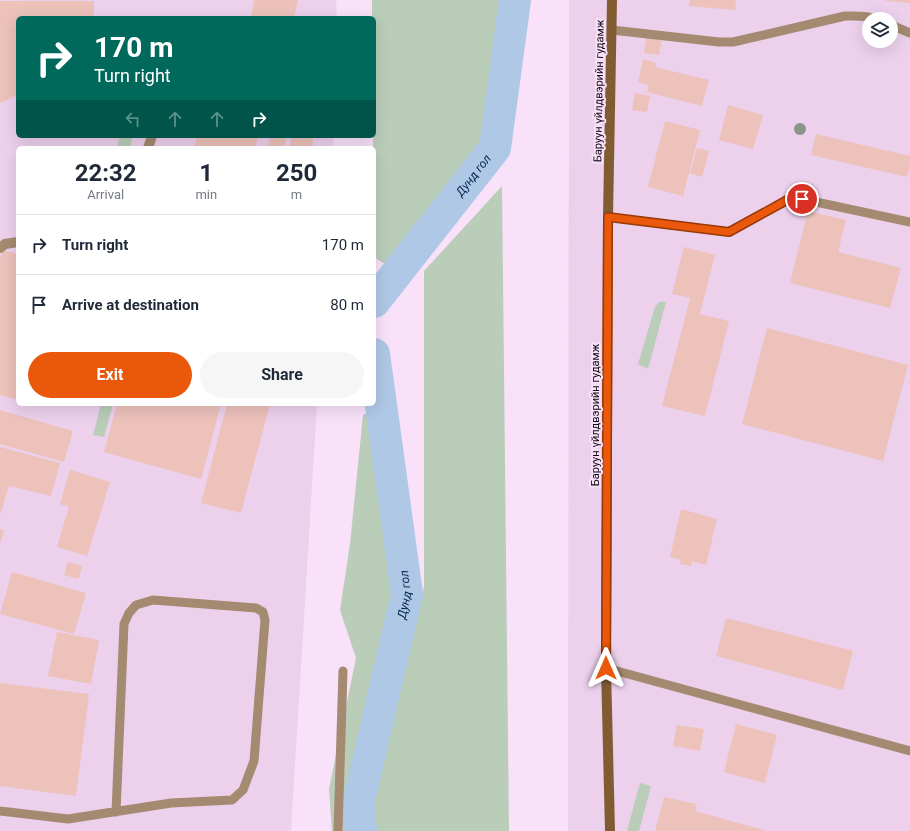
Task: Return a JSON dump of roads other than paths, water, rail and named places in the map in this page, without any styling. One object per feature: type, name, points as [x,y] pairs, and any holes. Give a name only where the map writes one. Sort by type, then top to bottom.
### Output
[{"type":"street","name":"Баруун үйлдвэрийн гудамж","points":[[610,831],[606,668],[608,217],[612,0]]},
{"type":"street","points":[[0,248],[5,244],[16,242]]},
{"type":"lane","points":[[612,30],[719,42],[733,42],[845,16],[862,16]]},
{"type":"lane","points":[[898,28],[910,33]]},
{"type":"lane","points":[[608,217],[729,232],[789,199],[802,199],[910,222]]},
{"type":"lane","points":[[0,811],[68,819],[116,812],[171,803],[232,800],[243,790],[254,761],[265,620],[263,612],[256,608],[152,600],[136,605],[129,613],[124,624],[116,812]]},
{"type":"lane","points":[[606,668],[910,751]]},
{"type":"lane","points":[[338,831],[343,672]]},
{"type":"waterway","name":"Дунд гол","points":[[376,299],[495,148],[515,0]]},
{"type":"waterway","name":"Дунд гол","points":[[361,831],[358,805],[407,594],[376,369]]}]
